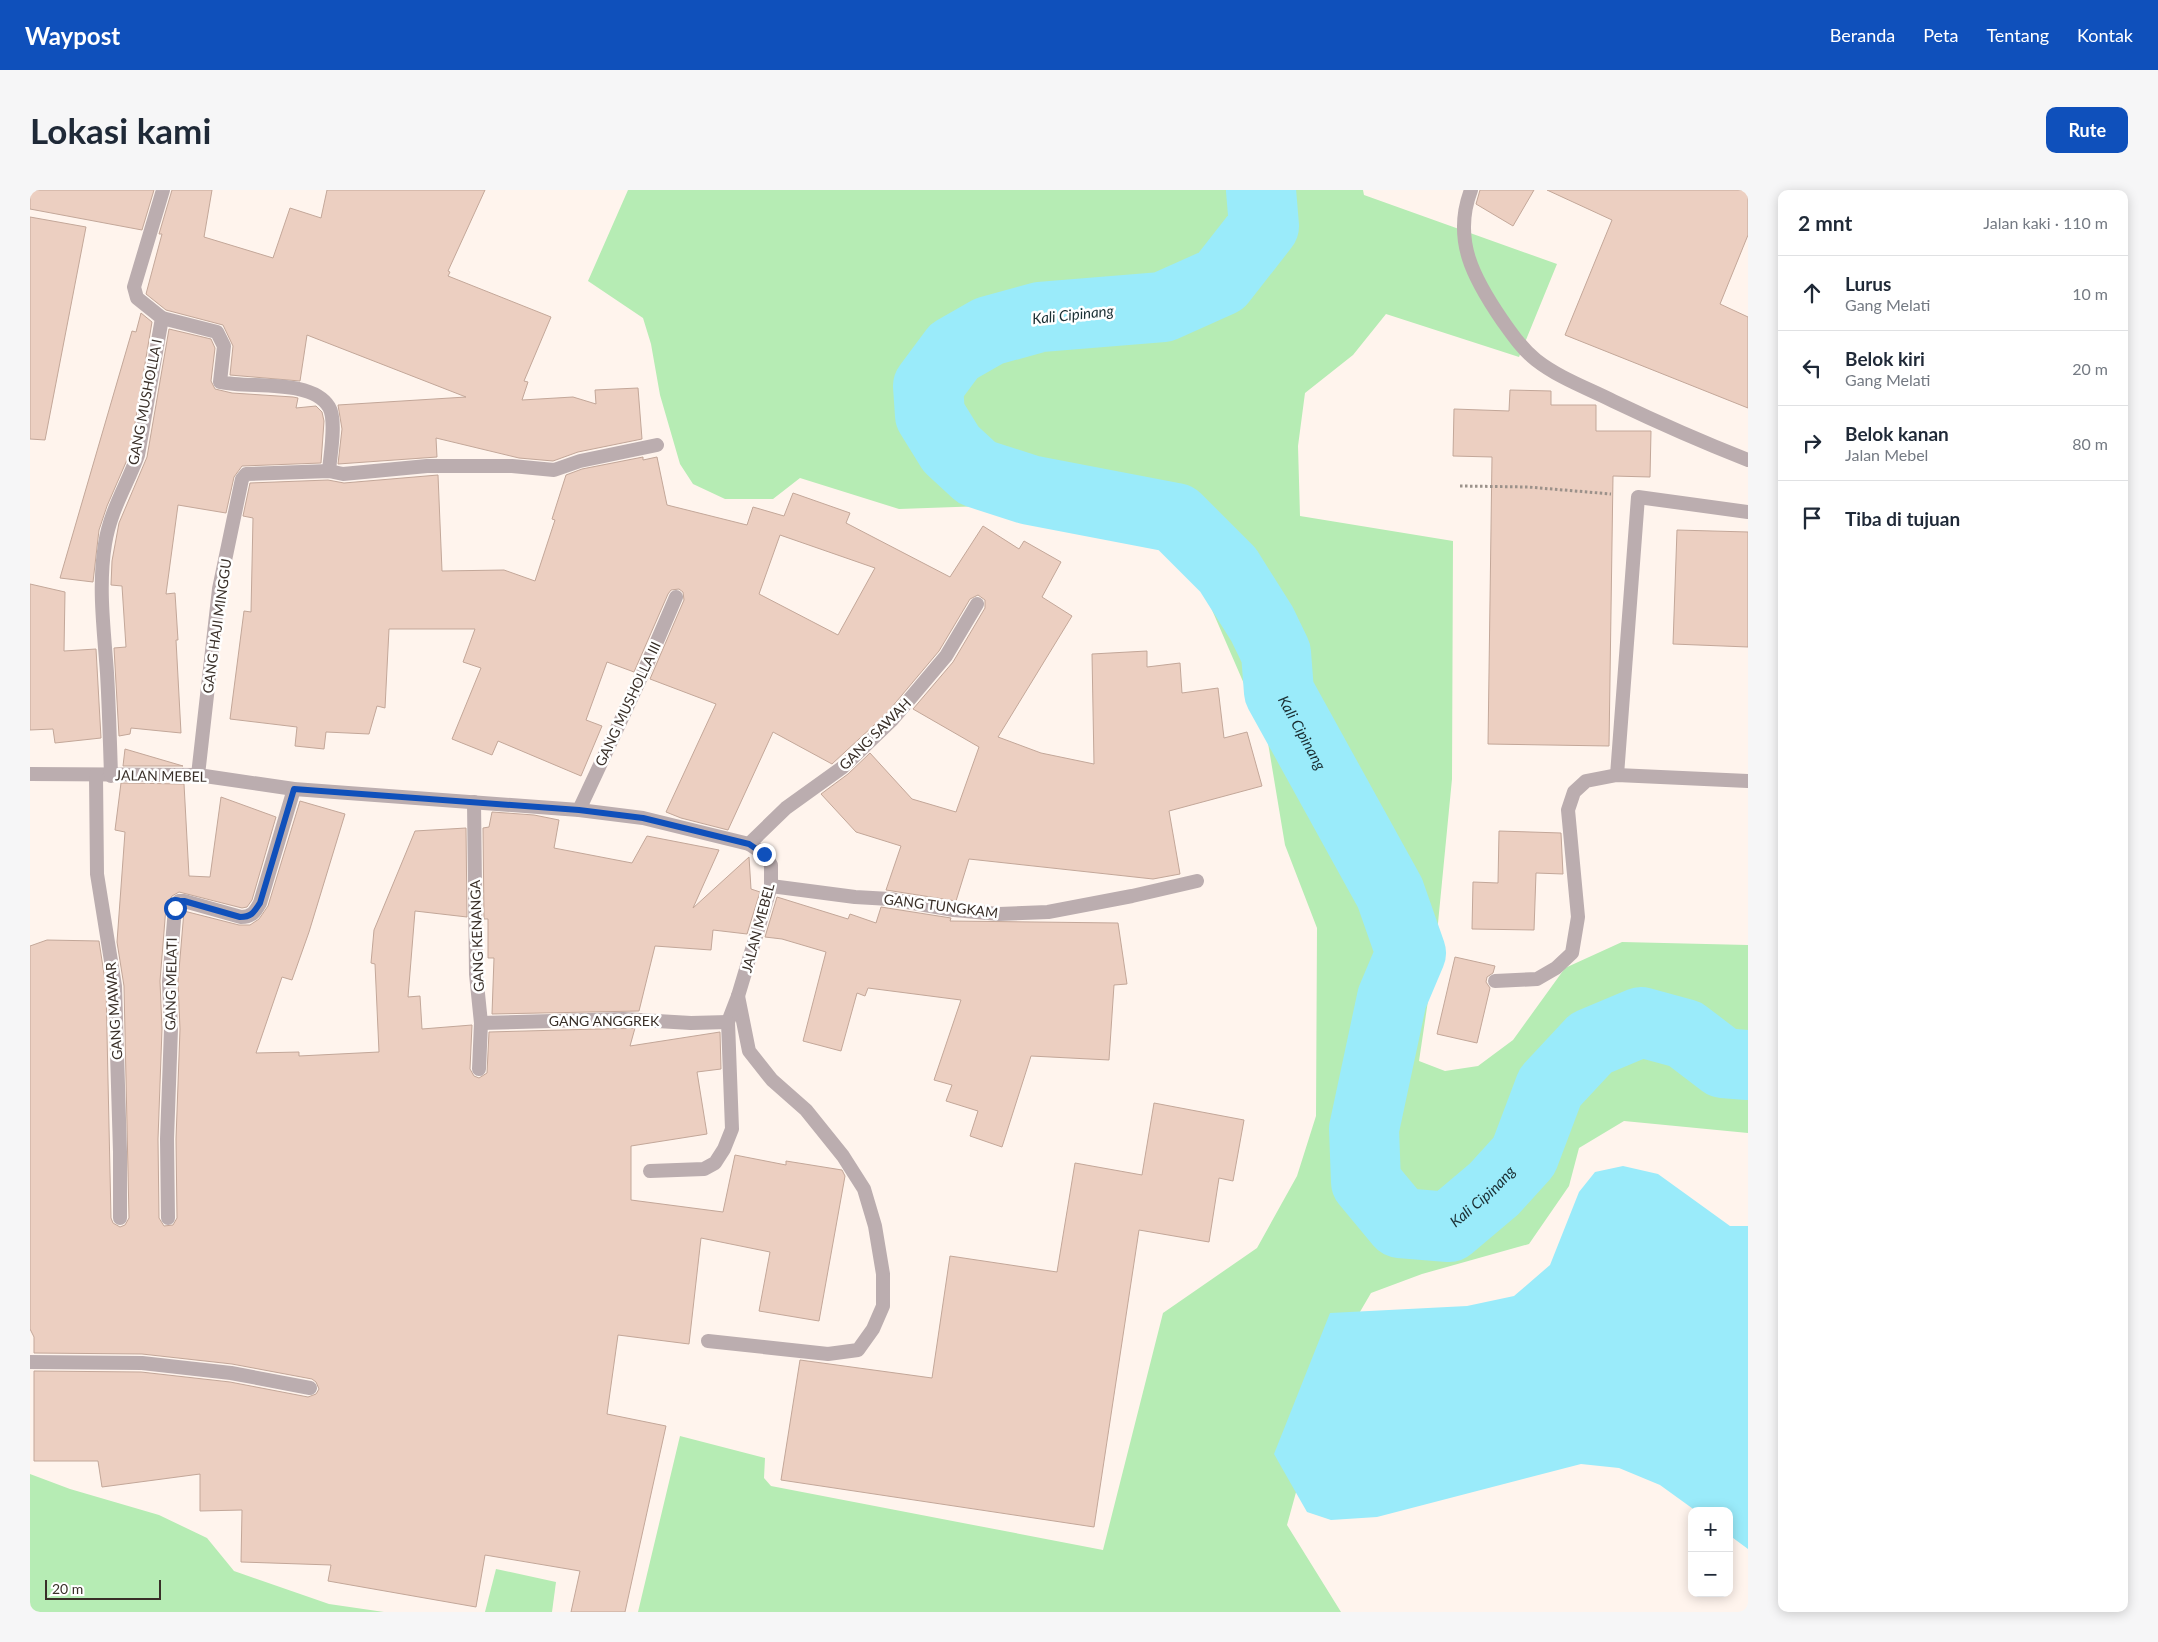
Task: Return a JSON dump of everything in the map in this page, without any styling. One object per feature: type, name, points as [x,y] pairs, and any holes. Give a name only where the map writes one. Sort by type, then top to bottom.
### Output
[{"type":"street","points":[[163,190],[134,288],[136,298],[162,318],[217,332],[224,346],[220,382],[279,386],[316,394],[330,408],[333,430],[329,472],[343,474],[427,466],[512,466],[554,470],[580,461],[657,445]]},
{"type":"street","points":[[1471,190],[1466,204],[1462,228],[1467,256],[1479,283],[1519,344],[1535,359],[1557,375],[1690,437],[1748,460]]},
{"type":"street","name":"GANG MUSHOLLA I","points":[[111,776],[108,688],[101,586],[105,542],[115,506],[131,475],[138,455],[162,318]]},
{"type":"street","name":"GANG HAJI MINGGU","points":[[198,775],[219,589],[242,478],[246,474],[329,472]]},
{"type":"street","points":[[1617,776],[1638,497],[1748,512]]},
{"type":"street","name":"GANG MUSHOLLA III","points":[[579,810],[649,660],[676,597]]},
{"type":"street","name":"GANG SAWAH","points":[[749,844],[786,808],[843,767],[892,720],[946,656],[978,604]]},
{"type":"street","name":"JALAN MEBEL","points":[[30,774],[111,776],[198,775],[294,789],[579,810],[643,818],[749,844],[764,854],[771,864],[771,886],[738,996]]},
{"type":"street","name":"GANG MAWAR","points":[[96,775],[97,874],[115,986],[120,1218]]},
{"type":"street","points":[[1495,981],[1537,979],[1556,968],[1572,953],[1578,917],[1568,810],[1574,792],[1586,781],[1617,776],[1748,780]]},
{"type":"street","name":"GANG MELATI","points":[[168,1218],[167,1139],[171,1029],[169,982],[175,908],[179,901],[184,901],[240,917],[249,917],[254,913],[260,903],[294,789]]},
{"type":"street","name":"GANG KENANGA","points":[[474,802],[476,974],[481,1023],[479,1069]]},
{"type":"street","name":"GANG TUNGKAM","points":[[771,886],[855,897],[890,899],[954,910],[999,914],[1048,912],[1197,881]]},
{"type":"street","points":[[650,1171],[704,1169],[715,1163],[724,1149],[732,1129],[728,1022],[738,996]]},
{"type":"street","points":[[708,1341],[828,1354],[858,1350],[874,1329],[882,1306],[882,1274],[875,1226],[864,1189],[843,1156],[806,1110],[772,1080],[749,1051],[738,996]]},
{"type":"street","name":"GANG ANGGREK","points":[[481,1023],[623,1019],[691,1023],[728,1022]]},
{"type":"street","points":[[30,1362],[142,1363],[232,1373],[310,1388]]},
{"type":"path","points":[[1460,486],[1584,490],[1638,497]]},
{"type":"green space","points":[[628,190],[1363,190],[1364,195],[1557,264],[1519,357],[1386,314],[1353,355],[1305,393],[1298,446],[1300,516],[1453,541],[1452,779],[1435,954],[1419,1061],[1445,1071],[1478,1066],[1513,1040],[1565,968],[1622,942],[1748,945],[1748,1133],[1624,1121],[1579,1148],[1569,1186],[1529,1244],[1422,1274],[1371,1293],[1333,1358],[1287,1525],[1341,1612],[638,1612],[680,1436],[765,1458],[764,1478],[771,1486],[1103,1550],[1163,1313],[1257,1248],[1297,1176],[1316,1116],[1317,928],[1285,845],[1267,737],[1193,566],[1139,537],[1084,530],[984,506],[899,509],[800,478],[773,499],[725,499],[693,484],[680,464],[660,395],[651,344],[643,318],[588,281]]},
{"type":"green space","points":[[30,1474],[70,1489],[159,1515],[207,1538],[234,1571],[329,1604],[384,1612],[30,1612]]},
{"type":"green space","points":[[496,1569],[556,1582],[552,1612],[485,1612]]},
{"type":"water","points":[[1623,1166],[1658,1174],[1730,1226],[1748,1226],[1748,1549],[1733,1538],[1733,1507],[1690,1507],[1660,1485],[1619,1468],[1581,1464],[1377,1517],[1331,1520],[1307,1512],[1274,1454],[1330,1313],[1467,1306],[1514,1296],[1550,1265],[1579,1192],[1595,1172]]},
{"type":"building","points":[[30,190],[154,190],[142,230],[30,209]]},
{"type":"building","points":[[172,190],[212,190],[204,237],[273,258],[290,208],[321,218],[327,190],[485,190],[448,271],[450,272],[448,276],[551,317],[524,381],[528,382],[522,400],[573,397],[596,404],[595,390],[638,388],[642,439],[578,452],[553,461],[519,458],[436,438],[437,457],[338,464],[342,429],[338,405],[466,397],[307,335],[300,381],[230,375],[233,346],[223,325],[166,310],[146,294],[162,234],[159,234]]},
{"type":"building","points":[[1480,190],[1534,190],[1513,226],[1476,204]]},
{"type":"building","points":[[1547,190],[1748,190],[1748,235],[1720,304],[1748,317],[1748,408],[1565,335],[1612,220]]},
{"type":"building","points":[[30,217],[86,227],[45,440],[30,439]]},
{"type":"building","points":[[141,313],[152,322],[130,453],[107,506],[99,530],[93,582],[60,578],[132,331],[136,332]]},
{"type":"building","points":[[169,329],[211,339],[215,348],[211,381],[215,389],[232,393],[298,398],[296,408],[316,406],[322,412],[324,421],[321,463],[242,466],[234,477],[226,513],[178,505],[166,594],[175,593],[181,733],[131,728],[130,734],[119,736],[114,648],[126,647],[122,586],[111,585],[112,561],[119,523],[147,457]]},
{"type":"building","points":[[1510,390],[1551,391],[1551,405],[1596,405],[1596,431],[1651,431],[1650,477],[1613,476],[1609,746],[1488,744],[1492,457],[1453,456],[1454,409],[1509,411]]},
{"type":"building","points":[[643,457],[643,460],[657,457],[667,505],[747,525],[753,507],[784,516],[793,493],[850,513],[846,523],[950,577],[983,526],[1019,549],[1024,541],[1061,562],[1042,597],[1072,616],[998,737],[1041,753],[1094,764],[1092,654],[1147,651],[1147,667],[1180,663],[1182,693],[1218,688],[1224,738],[1247,732],[1262,786],[1169,811],[1180,874],[1153,879],[969,859],[956,901],[886,890],[901,846],[856,832],[821,794],[848,774],[870,753],[912,799],[956,812],[979,747],[913,709],[953,662],[985,608],[985,600],[978,595],[970,599],[939,651],[886,714],[832,764],[773,732],[728,830],[681,818],[666,812],[716,704],[650,679],[684,600],[683,592],[679,589],[671,590],[668,594],[634,672],[607,662],[586,720],[602,726],[581,776],[498,741],[492,755],[452,739],[481,668],[463,662],[475,629],[389,629],[385,708],[377,706],[369,734],[326,732],[324,749],[295,746],[297,727],[230,719],[244,611],[251,612],[253,518],[243,516],[250,483],[328,480],[344,483],[438,475],[442,571],[504,570],[535,581],[555,520],[552,519],[566,475],[582,469]],"holes":[[[780,535],[875,568],[838,635],[759,594]]]},
{"type":"building","points":[[1677,530],[1748,532],[1748,647],[1673,644]]},
{"type":"building","points":[[30,584],[65,592],[64,651],[96,649],[101,738],[55,743],[53,729],[30,730]]},
{"type":"building","points":[[125,749],[183,766],[123,766]]},
{"type":"building","points":[[121,783],[184,784],[189,876],[210,877],[221,797],[276,817],[252,900],[247,907],[242,908],[179,892],[172,896],[166,907],[160,981],[162,1029],[158,1139],[159,1218],[164,1226],[173,1225],[177,1218],[176,1139],[180,1029],[178,982],[184,911],[239,925],[250,925],[259,919],[268,906],[300,801],[345,814],[309,932],[292,980],[282,977],[256,1053],[299,1052],[299,1056],[379,1052],[375,964],[371,963],[374,930],[415,831],[466,828],[467,917],[415,911],[408,997],[420,996],[422,1029],[472,1025],[470,1069],[474,1076],[479,1078],[487,1073],[489,1032],[635,1028],[630,1046],[720,1032],[721,1069],[697,1072],[707,1134],[631,1146],[631,1200],[723,1212],[735,1155],[786,1165],[786,1161],[842,1170],[845,1176],[819,1321],[759,1311],[770,1252],[701,1238],[689,1344],[618,1335],[607,1414],[666,1426],[625,1612],[571,1612],[580,1571],[485,1555],[476,1607],[328,1581],[331,1565],[241,1562],[242,1510],[200,1511],[200,1474],[102,1487],[98,1461],[34,1461],[34,1371],[141,1372],[230,1382],[308,1397],[316,1394],[319,1389],[316,1382],[312,1379],[232,1364],[142,1354],[34,1353],[34,1337],[30,1329],[30,946],[47,940],[99,941],[106,987],[111,1218],[113,1223],[120,1227],[125,1225],[129,1218],[124,986],[117,942],[125,832],[115,830]]},
{"type":"building","points":[[492,812],[534,815],[559,820],[554,848],[632,863],[647,836],[719,850],[693,908],[749,857],[751,889],[760,892],[747,934],[713,930],[711,950],[655,946],[639,1011],[492,1014],[494,958],[488,958],[488,919],[484,919],[483,828],[489,827]]},
{"type":"building","points":[[1499,831],[1561,833],[1563,874],[1536,873],[1534,930],[1472,929],[1473,882],[1498,883]]},
{"type":"building","points":[[777,897],[848,919],[850,914],[876,923],[881,907],[951,918],[950,921],[1118,923],[1127,984],[1114,985],[1109,1060],[1031,1056],[1002,1147],[970,1136],[978,1111],[946,1101],[952,1085],[934,1080],[961,1000],[868,988],[865,996],[857,993],[841,1051],[803,1041],[826,952],[782,939],[765,937]]},
{"type":"building","points":[[1455,957],[1495,966],[1493,973],[1487,977],[1486,982],[1490,988],[1477,1043],[1437,1034]]},
{"type":"building","points":[[1154,1103],[1244,1120],[1233,1181],[1219,1178],[1209,1242],[1139,1230],[1094,1527],[781,1480],[800,1360],[932,1378],[950,1256],[1057,1272],[1075,1163],[1142,1175]]},
{"type":"waterway","name":"Kali Cipinang","points":[[1261,190],[1264,226],[1221,281],[1163,307],[1040,317],[989,331],[954,351],[928,386],[930,415],[951,449],[977,473],[1030,490],[1176,518],[1228,570],[1262,624],[1276,653],[1279,692],[1390,893],[1411,953],[1392,998],[1364,1129],[1366,1182],[1400,1223],[1449,1227],[1494,1189],[1524,1156],[1550,1087],[1591,1043],[1641,1022],[1685,1034],[1723,1063],[1748,1065]]},
{"type":"route","points":[[175,908],[179,901],[184,901],[240,917],[249,917],[254,913],[260,903],[294,789],[579,810],[643,818],[749,844],[764,854]]}]
